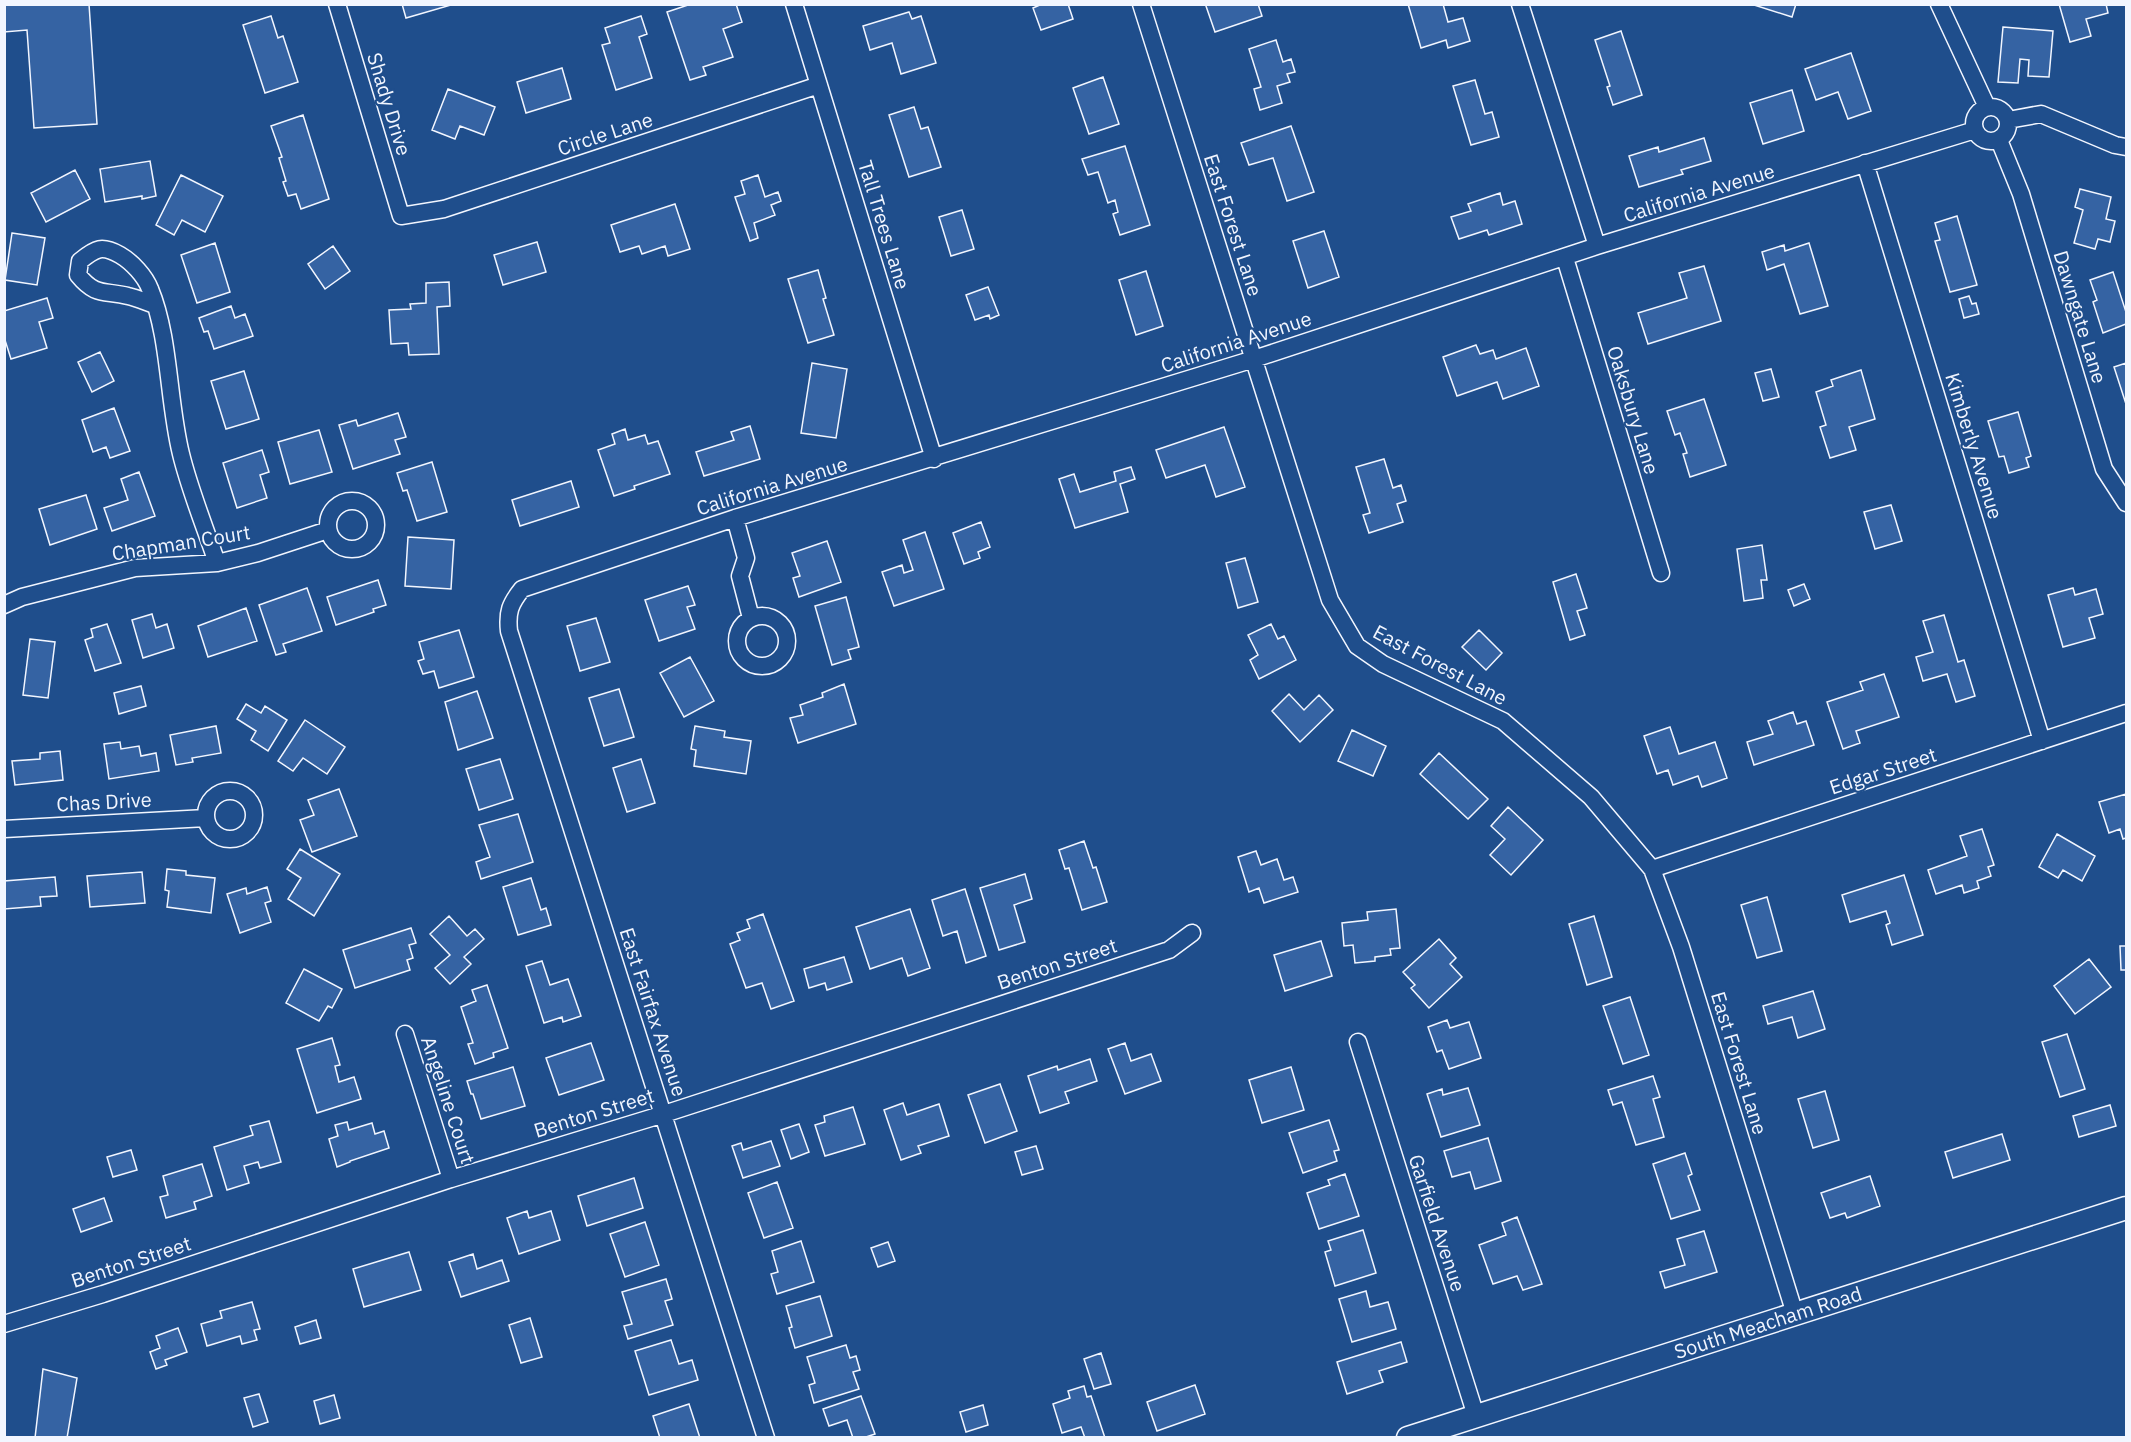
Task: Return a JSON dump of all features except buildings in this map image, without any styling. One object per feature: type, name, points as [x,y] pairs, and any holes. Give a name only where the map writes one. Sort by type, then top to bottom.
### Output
[{"type":"main road","name":"South Meacham Road","points":[[1408,1437],[2127,1208]]},
{"type":"street","name":"Shady Drive","points":[[337,4],[401,216]]},
{"type":"street","name":"Tall Trees Lane","points":[[794,4],[933,459]]},
{"type":"street","name":"East Forest Lane","points":[[1141,4],[1330,600],[1357,646],[1383,664],[1503,721],[1591,797],[1652,869],[1681,947],[1795,1314]]},
{"type":"street","points":[[1520,4],[1597,246]]},
{"type":"street","points":[[1940,4],[1987,107]]},
{"type":"street","name":"Circle Lane","points":[[401,216],[444,209],[819,85]]},
{"type":"street","points":[[1987,107],[1996,107],[2001,110],[2008,120],[2006,134],[1999,140],[1983,140],[1975,130],[1976,116],[1987,107]]},
{"type":"street","points":[[2008,120],[2041,114],[2115,145],[2127,147]]},
{"type":"street","name":"California Avenue","points":[[514,599],[522,589],[534,584],[735,518],[1254,359],[1597,246],[1975,130]]},
{"type":"street","name":"Dawngate Lane","points":[[1999,140],[2021,194],[2104,469],[2127,503]]},
{"type":"street","name":"Kimberly Avenue","points":[[1865,163],[2042,741]]},
{"type":"street","points":[[155,305],[88,287],[78,275],[80,261],[93,250],[107,248],[130,261],[150,287],[155,305],[162,332],[172,412],[181,457],[217,563]]},
{"type":"street","name":"Oaksbury Lane","points":[[1565,258],[1661,573]]},
{"type":"street","points":[[735,518],[746,558],[740,576],[751,618]]},
{"type":"street","name":"Chapman Court","points":[[4,605],[22,597],[135,568],[217,563],[258,553],[328,530]]},
{"type":"street","name":"East Fairfax Avenue","points":[[514,599],[508,614],[509,631],[766,1437]]},
{"type":"street","name":"Edgar Street","points":[[1652,869],[2127,713]]},
{"type":"street","name":"Chas Drive","points":[[4,829],[206,818]]},
{"type":"street","name":"Benton Street","points":[[4,1324],[1169,950],[1192,933]]},
{"type":"street","name":"Angeline Court","points":[[405,1034],[451,1179]]},
{"type":"street","name":"Garfield Avenue","points":[[1358,1042],[1476,1416]]}]
